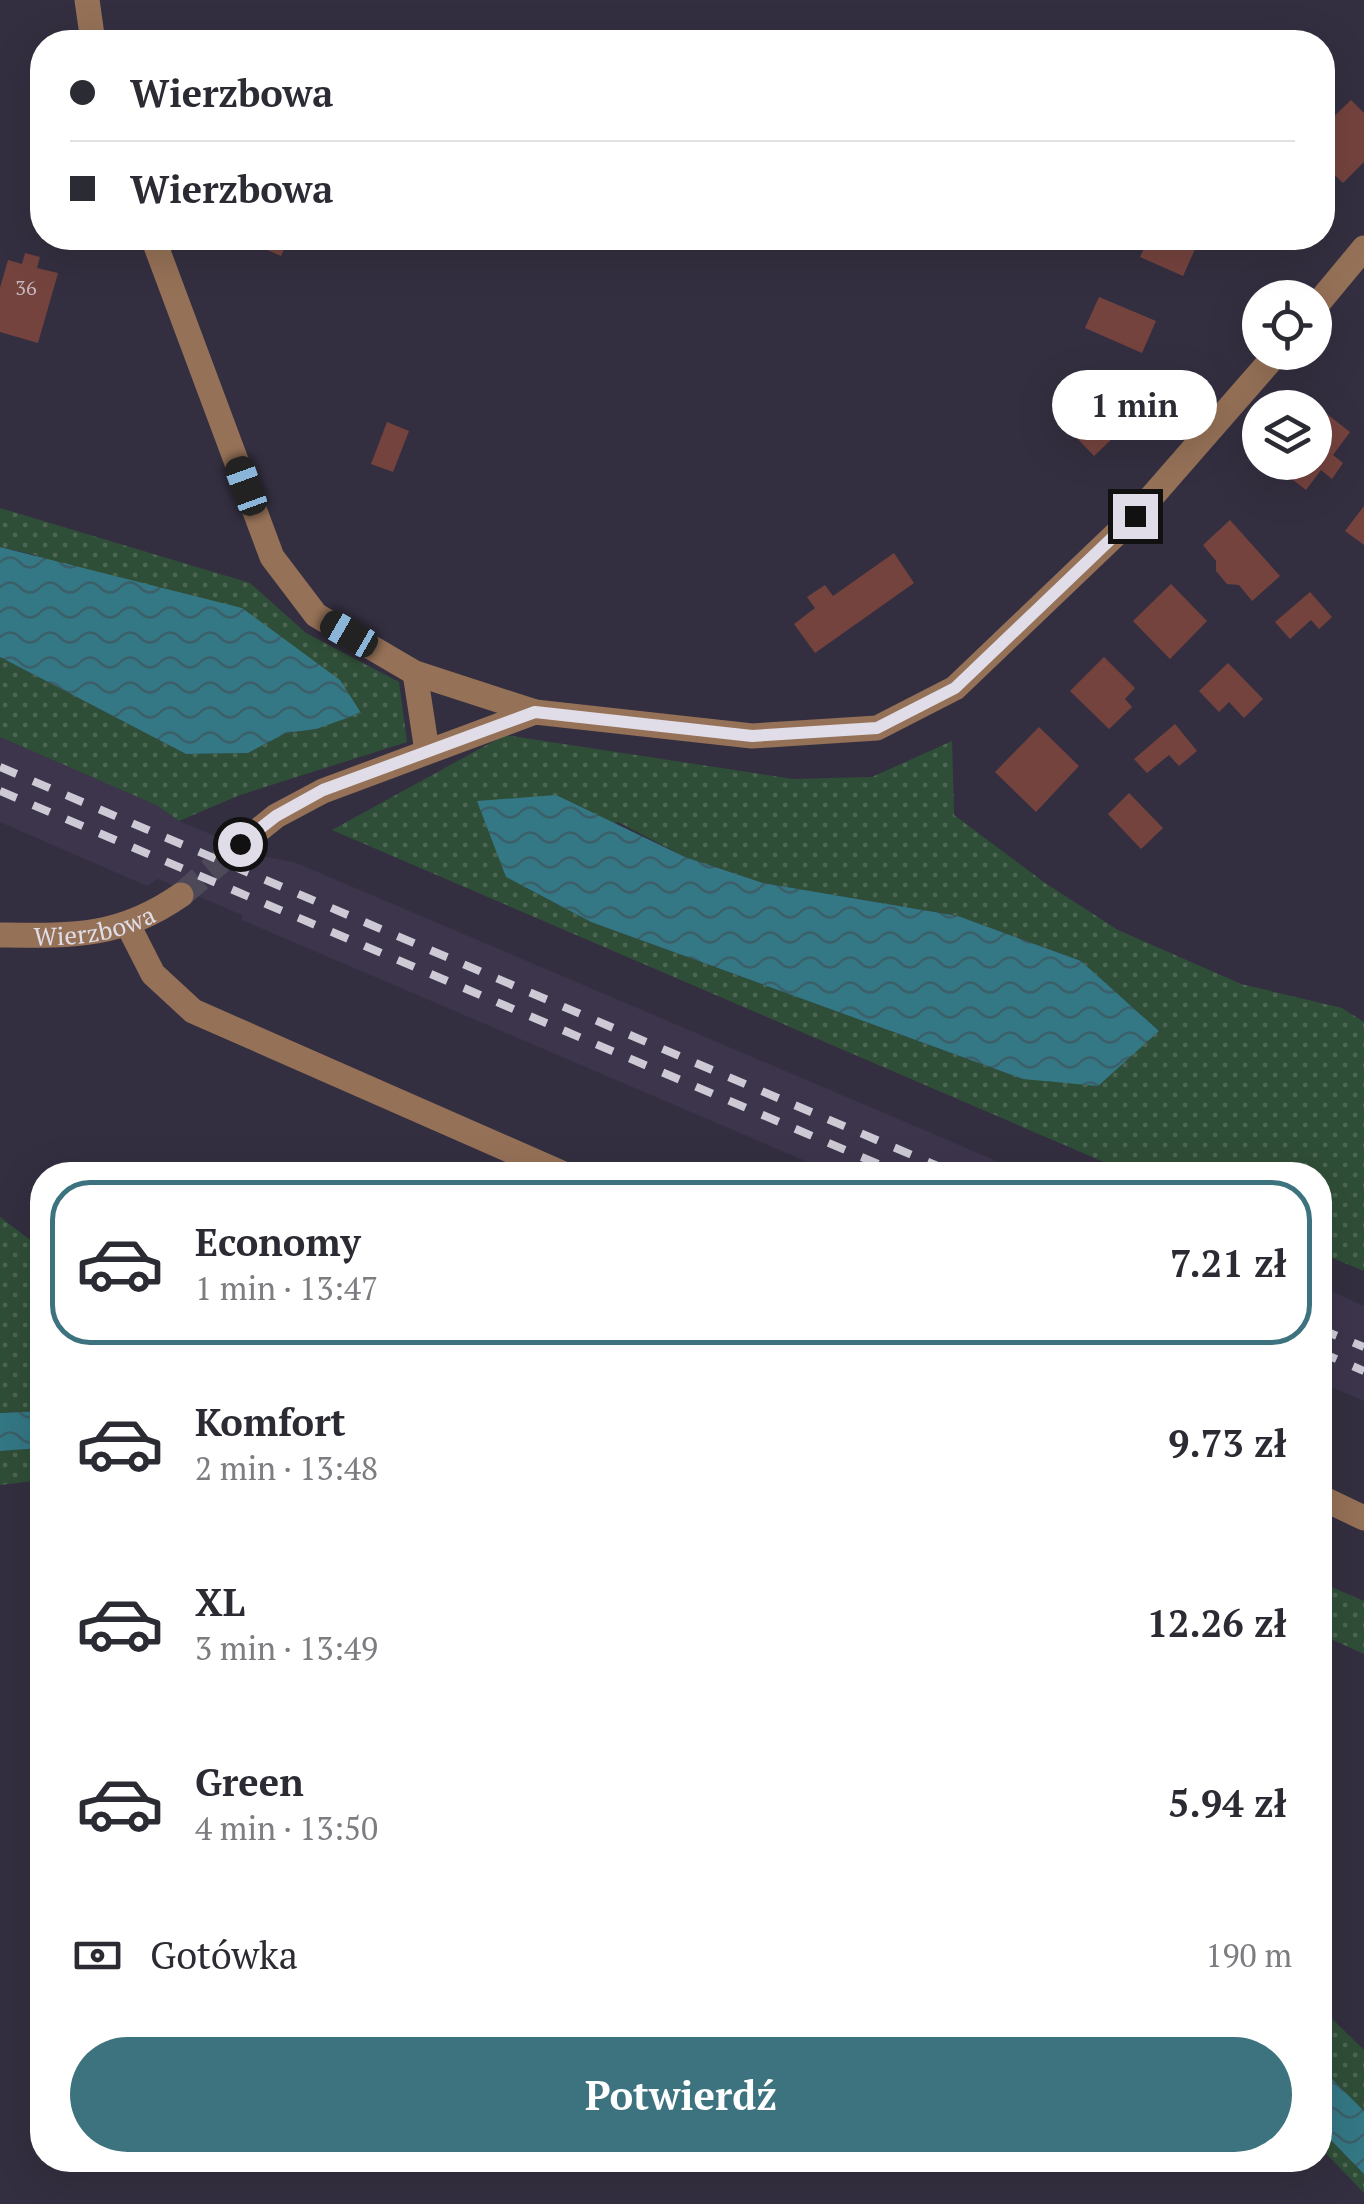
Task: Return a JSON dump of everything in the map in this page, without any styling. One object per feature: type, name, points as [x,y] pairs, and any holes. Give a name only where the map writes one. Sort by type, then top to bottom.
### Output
[{"type":"street","points":[[87,0],[92,30]]},
{"type":"street","points":[[1332,287],[1364,248]]},
{"type":"street","points":[[157,250],[272,556],[316,615],[415,673],[535,712],[752,736],[877,728],[955,688],[1135,516],[1262,370]]},
{"type":"street","points":[[415,673],[427,751]]},
{"type":"street","points":[[240,844],[276,816],[323,790],[535,712]]},
{"type":"street","name":"Wierzbowa","points":[[0,934],[91,934],[128,926],[181,895]]},
{"type":"street","points":[[128,926],[153,974],[193,1011],[536,1162]]},
{"type":"street","points":[[1332,1503],[1364,1518]]},
{"type":"shaded area","points":[[0,737],[156,805],[179,821],[265,857],[294,862],[999,1162],[808,1162],[242,920],[242,915],[158,879],[147,886],[0,822]]},
{"type":"shaded area","points":[[1332,1291],[1364,1306],[1364,1401],[1332,1387]]},
{"type":"green space","points":[[0,508],[250,583],[306,633],[399,682],[407,742],[240,795],[179,821],[156,805],[0,737],[0,657],[186,754],[248,753],[286,733],[316,729],[35,555],[0,547]]},
{"type":"green space","points":[[505,735],[793,779],[872,777],[952,741],[954,815],[1045,883],[1118,930],[1241,984],[1342,1008],[1364,1022],[1364,1271],[1332,1258],[1332,1162],[1104,1162],[332,830]],"holes":[[[618,822],[685,857],[763,883],[958,916],[1081,961],[1159,1031],[1023,1079],[591,922],[506,877]]]},
{"type":"green space","points":[[0,1217],[30,1240],[30,1412],[0,1413]]},
{"type":"green space","points":[[30,1449],[30,1481],[0,1485],[0,1451]]},
{"type":"green space","points":[[1332,1587],[1364,1601],[1364,1654],[1332,1639]]},
{"type":"green space","points":[[1332,2019],[1364,2050],[1364,2111],[1332,2079]]},
{"type":"green space","points":[[1332,2141],[1364,2174],[1364,2193],[1332,2160]]},
{"type":"water","points":[[0,547],[242,608],[340,680],[361,713],[316,729],[286,733],[248,753],[186,754],[0,657]]},
{"type":"water","points":[[556,795],[685,857],[763,883],[958,916],[1081,961],[1159,1031],[1098,1086],[1023,1079],[591,922],[506,877],[477,801]]},
{"type":"water","points":[[30,1412],[30,1449],[0,1451],[0,1413]]},
{"type":"water","points":[[1332,2079],[1364,2111],[1364,2174],[1332,2141]]},
{"type":"building","points":[[1351,100],[1364,113],[1364,162],[1343,183],[1335,175],[1335,115]]},
{"type":"building","points":[[1143,250],[1195,250],[1183,276],[1140,257]]},
{"type":"building","points":[[25,253],[40,257],[37,268],[58,273],[38,343],[0,332],[0,288],[8,260],[22,264]]},
{"type":"building","points":[[1099,297],[1156,321],[1142,353],[1085,328]]},
{"type":"building","points":[[1116,371],[1137,392],[1124,405],[1135,417],[1094,456],[1055,415],[1096,376],[1103,382]]},
{"type":"building","points":[[1332,418],[1350,432],[1333,455],[1343,463],[1332,479]]},
{"type":"building","points":[[387,422],[409,431],[393,472],[371,464]]},
{"type":"building","points":[[1293,480],[1314,480],[1306,490]]},
{"type":"building","points":[[1364,506],[1364,545],[1345,531]]},
{"type":"building","points":[[1230,520],[1280,576],[1252,601],[1239,585],[1227,584],[1203,545]]},
{"type":"building","points":[[894,553],[914,583],[815,653],[794,624],[815,608],[807,597],[825,585],[833,596]]},
{"type":"building","points":[[1171,584],[1207,621],[1170,659],[1133,621]]},
{"type":"building","points":[[1310,592],[1332,617],[1319,629],[1311,620],[1290,639],[1275,622]]},
{"type":"building","points":[[1104,657],[1135,688],[1125,699],[1132,707],[1109,729],[1070,691]]},
{"type":"building","points":[[1228,663],[1263,699],[1244,718],[1229,702],[1219,712],[1199,691]]},
{"type":"building","points":[[1175,724],[1197,751],[1179,766],[1169,755],[1147,773],[1134,759]]},
{"type":"building","points":[[1039,727],[1079,766],[1036,812],[995,772]]},
{"type":"building","points":[[1129,793],[1163,828],[1141,849],[1108,814]]},
{"type":"tunnel","points":[[181,895],[240,845]]},
{"type":"railway","points":[[0,767],[928,1162]]},
{"type":"railway","points":[[0,791],[873,1162]]},
{"type":"railway","points":[[1332,1334],[1364,1347]]},
{"type":"railway","points":[[1332,1357],[1364,1371]]},
{"type":"route","points":[[240,844],[276,816],[323,790],[535,712],[752,736],[877,728],[955,688],[1135,516]]}]
